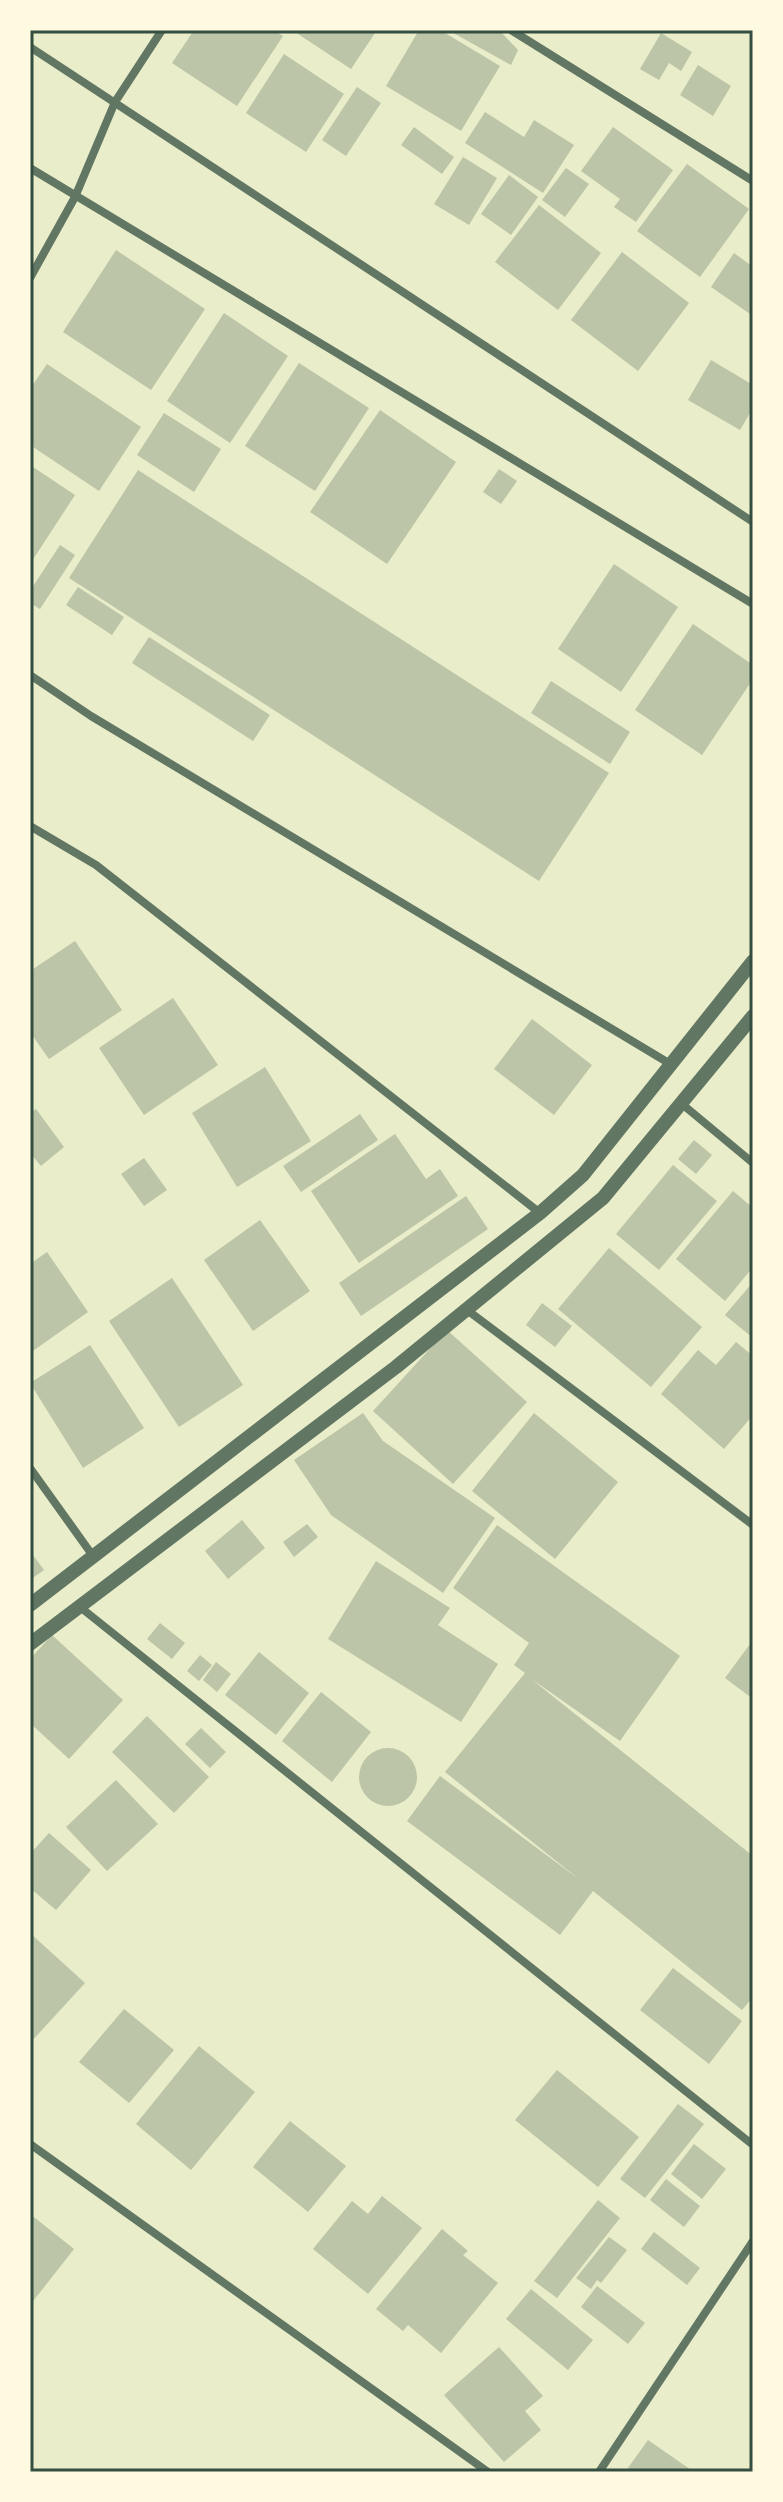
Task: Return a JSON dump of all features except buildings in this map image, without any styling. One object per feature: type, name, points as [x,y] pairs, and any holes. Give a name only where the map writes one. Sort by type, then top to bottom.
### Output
[{"type":"street","points":[[30,278],[75,197],[115,102],[162,30]]},
{"type":"street","points":[[511,30],[753,181]]},
{"type":"street","points":[[30,47],[753,522]]},
{"type":"street","points":[[30,168],[753,604]]},
{"type":"street","points":[[30,675],[91,716],[672,1065]]},
{"type":"street","points":[[30,826],[96,865],[540,1213]]},
{"type":"street","points":[[30,1605],[540,1213],[583,1175],[753,961]]},
{"type":"street","points":[[30,1644],[396,1367],[603,1198],[753,1016]]},
{"type":"street","points":[[682,1104],[753,1163]]},
{"type":"street","points":[[467,1310],[753,1525]]},
{"type":"street","points":[[30,1468],[93,1556]]},
{"type":"street","points":[[80,1607],[753,2145]]},
{"type":"street","points":[[30,2144],[488,2472]]},
{"type":"street","points":[[599,2472],[753,2241]]}]
